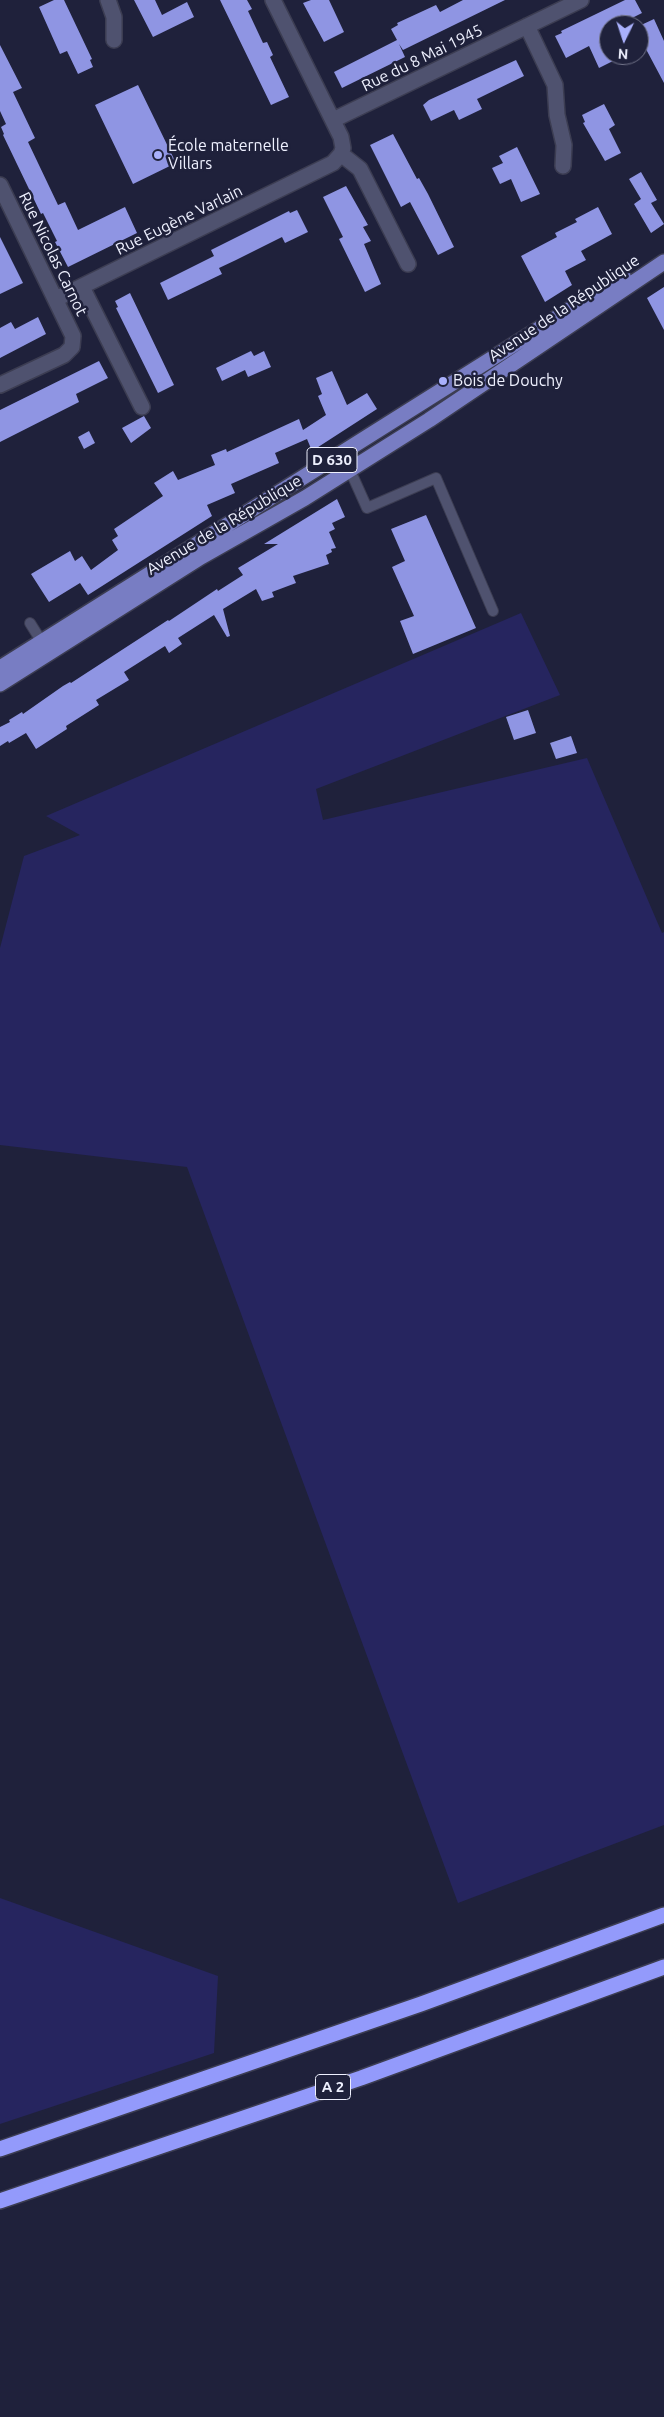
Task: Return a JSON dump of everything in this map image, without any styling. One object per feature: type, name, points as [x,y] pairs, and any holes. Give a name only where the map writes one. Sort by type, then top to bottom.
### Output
[{"type":"highway","points":[[0,2149],[412,2008],[664,1915]]},
{"type":"highway","name":"A 2","points":[[0,2201],[361,2078],[664,1967]]},
{"type":"main road","name":"Avenue de la République","points":[[0,684],[46,647],[340,455],[664,250]]},
{"type":"main road","name":"Avenue de la République","points":[[0,668],[46,647],[349,470],[446,410],[664,262]]},
{"type":"street","points":[[108,0],[114,17],[114,40]]},
{"type":"street","points":[[274,0],[342,142],[342,154],[360,168],[408,264]]},
{"type":"street","name":"Rue du 8 Mai 1945","points":[[332,120],[581,0]]},
{"type":"street","points":[[527,26],[555,86],[557,115],[564,144],[563,166]]},
{"type":"street","name":"Rue Eugène Varlain","points":[[56,299],[333,164],[342,154]]},
{"type":"street","name":"Rue Nicolas Carnot","points":[[0,185],[72,331],[72,347],[64,355],[0,385]]},
{"type":"street","points":[[82,287],[142,407]]},
{"type":"lane","points":[[340,455],[367,508],[436,478],[494,610]]},
{"type":"lane","points":[[30,622],[46,647]]},
{"type":"shaded area","points":[[521,613],[560,695],[316,789],[323,820],[587,758],[662,933],[664,932],[664,1825],[458,1903],[187,1167],[0,1145],[0,948],[24,856],[80,835],[46,816]]},
{"type":"shaded area","points":[[0,1898],[218,1976],[214,2053],[0,2124]]},
{"type":"building","points":[[54,0],[64,0],[92,59],[90,60],[93,67],[78,74],[67,51],[60,54],[39,7]]},
{"type":"building","points":[[134,0],[155,0],[162,15],[187,2],[194,17],[153,37]]},
{"type":"building","points":[[220,0],[247,0],[252,9],[248,11],[263,43],[267,42],[273,55],[270,57],[289,97],[271,105]]},
{"type":"building","points":[[311,0],[329,0],[344,32],[324,42],[303,3]]},
{"type":"building","points":[[463,0],[505,0],[403,50],[399,44],[405,57],[342,88],[334,72],[397,40],[391,29],[398,25],[397,23],[436,5],[440,12]]},
{"type":"building","points":[[625,0],[635,0],[642,13],[638,15],[599,15],[599,65],[605,65],[599,68],[589,46],[566,58],[555,36],[562,33],[561,31]]},
{"type":"building","points":[[654,19],[664,41],[664,83],[649,55],[649,21]]},
{"type":"building","points":[[0,45],[22,88],[13,92],[35,138],[28,142],[58,205],[65,202],[78,230],[125,207],[137,233],[68,267],[55,242],[57,241],[43,213],[41,214],[3,135],[1,127],[6,124],[0,111]]},
{"type":"building","points":[[516,60],[524,76],[477,99],[482,109],[459,120],[454,110],[431,121],[423,105],[429,100]]},
{"type":"building","points":[[138,85],[176,163],[133,184],[95,105]]},
{"type":"building","points":[[604,104],[615,125],[609,129],[621,153],[605,161],[583,123],[585,122],[582,115]]},
{"type":"building","points":[[393,134],[417,179],[419,178],[428,194],[454,247],[438,255],[410,202],[401,207],[370,145]]},
{"type":"building","points":[[517,147],[540,194],[521,202],[511,179],[500,184],[492,168],[503,163],[499,156]]},
{"type":"building","points":[[641,172],[657,200],[651,203],[664,224],[651,233],[634,204],[641,199],[629,179]]},
{"type":"building","points":[[346,186],[368,225],[363,227],[371,241],[364,244],[381,284],[365,292],[339,239],[343,237],[323,197]]},
{"type":"building","points":[[598,207],[612,234],[581,251],[586,260],[565,271],[572,285],[545,302],[521,256],[557,237],[555,233],[577,222],[575,219]]},
{"type":"building","points":[[297,210],[308,232],[285,243],[282,237],[219,268],[222,274],[168,300],[160,283],[214,256],[211,250],[289,211],[290,213]]},
{"type":"building","points":[[0,237],[23,283],[0,294]]},
{"type":"building","points":[[664,287],[664,330],[647,298]]},
{"type":"building","points":[[130,293],[174,385],[158,393],[116,308],[118,307],[115,301]]},
{"type":"building","points":[[38,317],[46,334],[0,358],[0,328],[11,322],[15,329]]},
{"type":"building","points":[[251,351],[254,356],[264,351],[271,367],[248,377],[245,370],[222,381],[216,368]]},
{"type":"building","points":[[99,361],[108,378],[76,394],[79,402],[0,442],[0,410]]},
{"type":"building","points":[[332,371],[347,405],[367,393],[377,409],[312,451],[307,439],[275,453],[279,463],[231,484],[235,493],[207,505],[212,516],[88,595],[80,583],[49,602],[31,574],[70,551],[75,561],[82,556],[91,570],[118,550],[112,540],[118,536],[114,529],[163,496],[154,483],[173,471],[178,480],[215,465],[211,455],[226,449],[227,452],[299,419],[303,430],[326,415],[318,396],[322,394],[316,378]]},
{"type":"building","points":[[144,416],[151,428],[131,443],[122,428]]},
{"type":"building","points":[[89,431],[95,443],[84,449],[78,437]]},
{"type":"building","points":[[337,499],[345,517],[332,523],[335,529],[329,532],[336,548],[331,549],[332,552],[326,555],[329,564],[293,576],[296,583],[272,592],[274,597],[262,601],[256,589],[223,609],[230,636],[227,637],[214,615],[178,638],[182,644],[169,653],[165,646],[124,672],[129,680],[96,700],[99,705],[66,726],[67,729],[36,749],[26,733],[0,746],[0,727],[10,722],[9,720],[22,712],[23,714],[63,686],[71,683],[217,589],[218,591],[243,575],[238,568],[278,544],[264,544]]},
{"type":"building","points":[[426,515],[476,628],[413,654],[400,621],[414,616],[392,567],[405,561],[391,529]]},
{"type":"building","points":[[528,710],[536,733],[514,740],[506,717]]},
{"type":"building","points":[[571,736],[577,753],[556,759],[550,743]]},
{"type":"place","name":"École maternelle Villars","points":[[158,155]]},
{"type":"place","name":"Bois de Douchy","points":[[443,381]]}]
